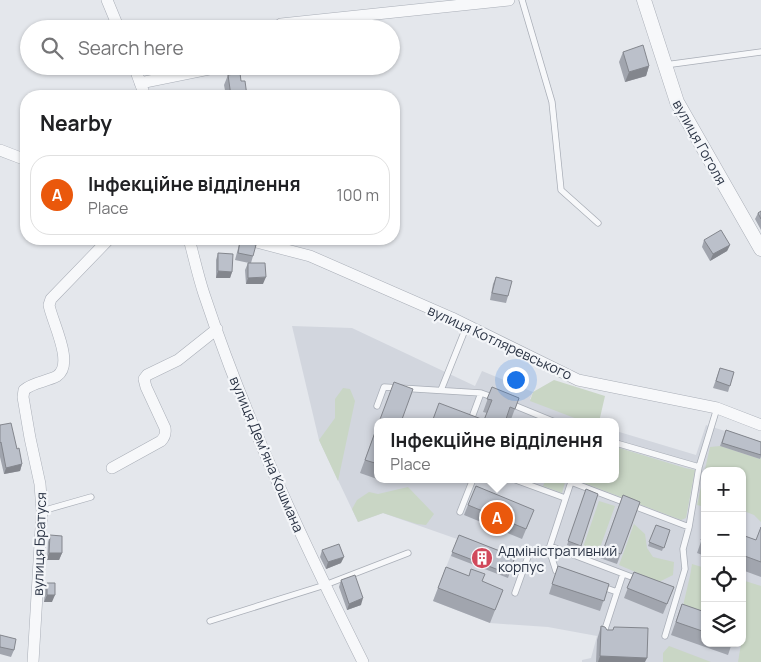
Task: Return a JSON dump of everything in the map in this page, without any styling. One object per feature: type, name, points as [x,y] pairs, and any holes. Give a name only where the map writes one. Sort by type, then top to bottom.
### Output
[{"type":"street","points":[[107,0],[115,20]]},
{"type":"street","points":[[392,0],[394,12]]},
{"type":"street","points":[[319,20],[510,0]]},
{"type":"street","name":"вулиця Гоголя","points":[[644,0],[676,102],[761,249]]},
{"type":"street","points":[[137,75],[143,90]]},
{"type":"street","points":[[140,83],[180,75]]},
{"type":"street","points":[[0,150],[20,158]]},
{"type":"street","name":"вулиця Братуся","points":[[33,662],[42,511],[40,484],[24,405],[24,390],[29,386],[57,376],[63,369],[64,352],[49,305],[51,299],[103,245]]},
{"type":"street","name":"вулиця Демʼяна Кошмана","points":[[191,245],[204,292],[232,374],[292,515],[363,662]]},
{"type":"street","name":"вулиця Котляревського","points":[[268,245],[310,256],[466,325],[578,380],[717,408],[761,424]]},
{"type":"street","points":[[112,468],[161,442],[165,437],[165,428],[144,379],[147,375],[178,360],[216,329]]},
{"type":"lane","points":[[522,0],[552,102],[561,190],[598,223]]},
{"type":"lane","points":[[665,65],[761,52]]},
{"type":"lane","points":[[441,390],[466,325]]},
{"type":"lane","points":[[376,406],[384,387],[481,393],[500,400]]},
{"type":"lane","points":[[472,418],[481,393]]},
{"type":"lane","points":[[509,404],[545,418]]},
{"type":"lane","points":[[665,636],[685,569],[683,549],[689,527],[699,467],[717,408]]},
{"type":"lane","points":[[619,444],[699,467]]},
{"type":"lane","points":[[460,512],[471,483]]},
{"type":"lane","points":[[524,483],[565,498]]},
{"type":"lane","points":[[565,574],[556,571],[550,548],[570,483]]},
{"type":"lane","points":[[576,483],[689,527]]},
{"type":"lane","points":[[42,511],[91,497]]},
{"type":"lane","points":[[515,593],[530,551],[550,548],[641,581]]},
{"type":"lane","points":[[210,621],[325,585],[408,553]]},
{"type":"lane","points":[[605,639],[605,629],[623,574]]},
{"type":"lane","points":[[600,586],[617,592]]},
{"type":"lane","points":[[669,591],[678,595]]},
{"type":"shaded area","points":[[292,326],[352,328],[475,386],[482,371],[533,392],[530,399],[576,418],[374,418],[374,483],[619,483],[619,432],[696,455],[706,425],[725,431],[725,434],[761,459],[761,662],[582,662],[582,660],[591,658],[597,636],[548,627],[490,623],[433,601],[457,539],[383,513],[358,522],[319,440]]},
{"type":"green space","points":[[554,380],[605,396],[600,418],[575,418],[530,401],[533,392]]},
{"type":"green space","points":[[343,388],[350,389],[355,401],[338,481],[319,440],[335,418],[335,399]]},
{"type":"green space","points":[[720,446],[760,459],[761,456],[761,522],[754,515],[746,512],[746,467],[706,467],[710,447]]},
{"type":"green space","points":[[619,448],[695,470],[686,518],[681,520],[584,483],[619,483]]},
{"type":"green space","points":[[544,483],[565,483],[562,493],[543,486]]},
{"type":"green space","points":[[408,487],[434,514],[426,525],[383,513],[358,522],[352,509],[357,500],[369,492],[378,494]]},
{"type":"green space","points":[[701,487],[701,506],[697,505]]},
{"type":"green space","points":[[599,501],[615,506],[597,556],[582,550]]},
{"type":"green space","points":[[634,524],[645,534],[647,548],[653,557],[674,562],[673,575],[659,582],[619,565]]},
{"type":"green space","points":[[692,564],[701,567],[701,617],[682,610]]},
{"type":"green space","points":[[746,581],[761,586],[761,662],[738,662],[740,647],[746,647]]},
{"type":"green space","points":[[669,646],[711,662],[663,662],[663,653]]},
{"type":"building","points":[[643,45],[649,66],[629,72],[623,52]]},
{"type":"building","points":[[228,75],[240,75],[241,81],[245,81],[246,90],[230,90]]},
{"type":"building","points":[[721,230],[730,245],[713,254],[704,240]]},
{"type":"building","points":[[239,245],[256,245],[253,256],[238,253]]},
{"type":"building","points":[[218,253],[233,254],[232,272],[218,271]]},
{"type":"building","points":[[248,263],[265,263],[266,277],[248,278]]},
{"type":"building","points":[[496,277],[512,281],[508,296],[492,293]]},
{"type":"building","points":[[720,368],[734,372],[730,386],[716,381]]},
{"type":"building","points":[[394,382],[413,389],[402,418],[380,418]]},
{"type":"building","points":[[492,387],[519,398],[515,409],[510,407],[506,418],[485,418],[492,400],[487,399]]},
{"type":"building","points":[[439,403],[479,418],[433,418]]},
{"type":"building","points":[[11,423],[22,464],[6,468],[0,443],[0,425]]},
{"type":"building","points":[[726,430],[761,442],[761,455],[722,443]]},
{"type":"building","points":[[374,435],[374,463],[365,460]]},
{"type":"building","points":[[476,486],[534,510],[526,529],[468,505]]},
{"type":"building","points":[[586,489],[598,494],[581,546],[568,541]]},
{"type":"building","points":[[623,495],[640,502],[621,554],[604,548]]},
{"type":"building","points":[[656,525],[670,530],[664,548],[649,542]]},
{"type":"building","points":[[761,527],[761,562],[746,556],[746,536],[756,540]]},
{"type":"building","points":[[50,535],[62,536],[62,553],[49,553]]},
{"type":"building","name":"Адміністративний корпус","points":[[459,535],[515,557],[509,574],[452,552]]},
{"type":"building","points":[[339,544],[344,557],[328,562],[322,550]]},
{"type":"building","points":[[558,566],[609,584],[604,601],[552,584]]},
{"type":"building","points":[[446,567],[469,576],[471,569],[485,574],[482,581],[503,590],[495,610],[438,588]]},
{"type":"building","points":[[634,572],[674,587],[667,604],[627,588]]},
{"type":"building","points":[[355,575],[363,598],[349,604],[341,580]]},
{"type":"building","points":[[47,583],[55,583],[55,595],[47,595]]},
{"type":"building","points":[[682,604],[701,611],[701,631],[676,622]]},
{"type":"building","points":[[601,626],[607,630],[613,630],[614,627],[648,628],[647,658],[600,656]]},
{"type":"building","points":[[0,635],[16,639],[14,650],[0,647]]},
{"type":"place","name":"Інфекційне відділення","points":[[497,518]]},
{"type":"place","name":"Адміністративний корпус","points":[[482,558]]}]
